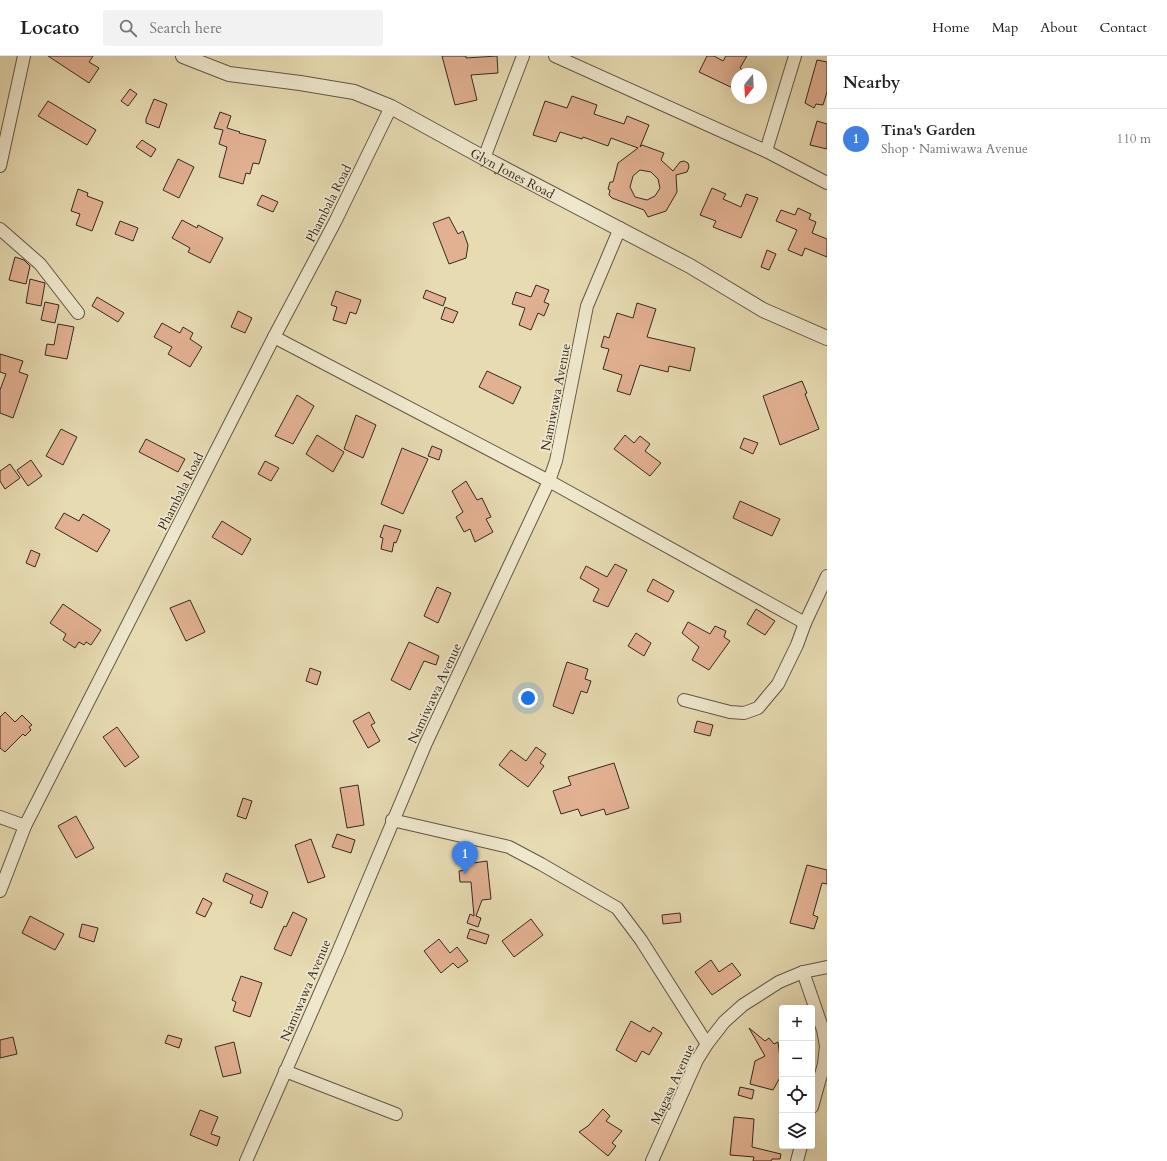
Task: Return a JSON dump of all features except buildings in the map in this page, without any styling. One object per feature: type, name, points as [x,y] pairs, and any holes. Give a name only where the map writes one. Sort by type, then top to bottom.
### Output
[{"type":"street","points":[[0,166],[24,56]]},
{"type":"street","name":"Glyn Jones Road","points":[[183,56],[229,74],[300,83],[354,92],[391,107],[484,158],[690,266],[763,310],[827,338]]},
{"type":"street","points":[[484,158],[523,56]]},
{"type":"street","points":[[555,56],[766,151],[827,183]]},
{"type":"street","points":[[766,151],[795,56]]},
{"type":"street","name":"Phambala Road","points":[[0,891],[25,826],[274,337],[335,222],[391,107]]},
{"type":"street","name":"Namiwawa Avenue","points":[[246,1161],[338,952],[392,820],[426,743],[549,481],[556,461],[587,306],[620,228]]},
{"type":"street","points":[[0,229],[40,264],[78,313]]},
{"type":"street","points":[[274,337],[549,481],[805,623]]},
{"type":"street","points":[[684,700],[730,712],[744,713],[758,708],[778,684],[827,576]]},
{"type":"street","points":[[0,817],[25,826]]},
{"type":"street","points":[[392,820],[509,847],[617,908],[641,940],[707,1044]]},
{"type":"street","name":"Magasa Avenue","points":[[652,1161],[697,1060],[724,1022],[742,1005],[779,982],[803,972],[827,966]]},
{"type":"street","points":[[803,972],[824,1030],[826,1046],[824,1064],[815,1096]]},
{"type":"street","points":[[285,1071],[396,1114]]},
{"type":"street","points":[[797,1161],[800,1149]]},
{"type":"place","name":"Tina's Garden","points":[[465,874]]}]
